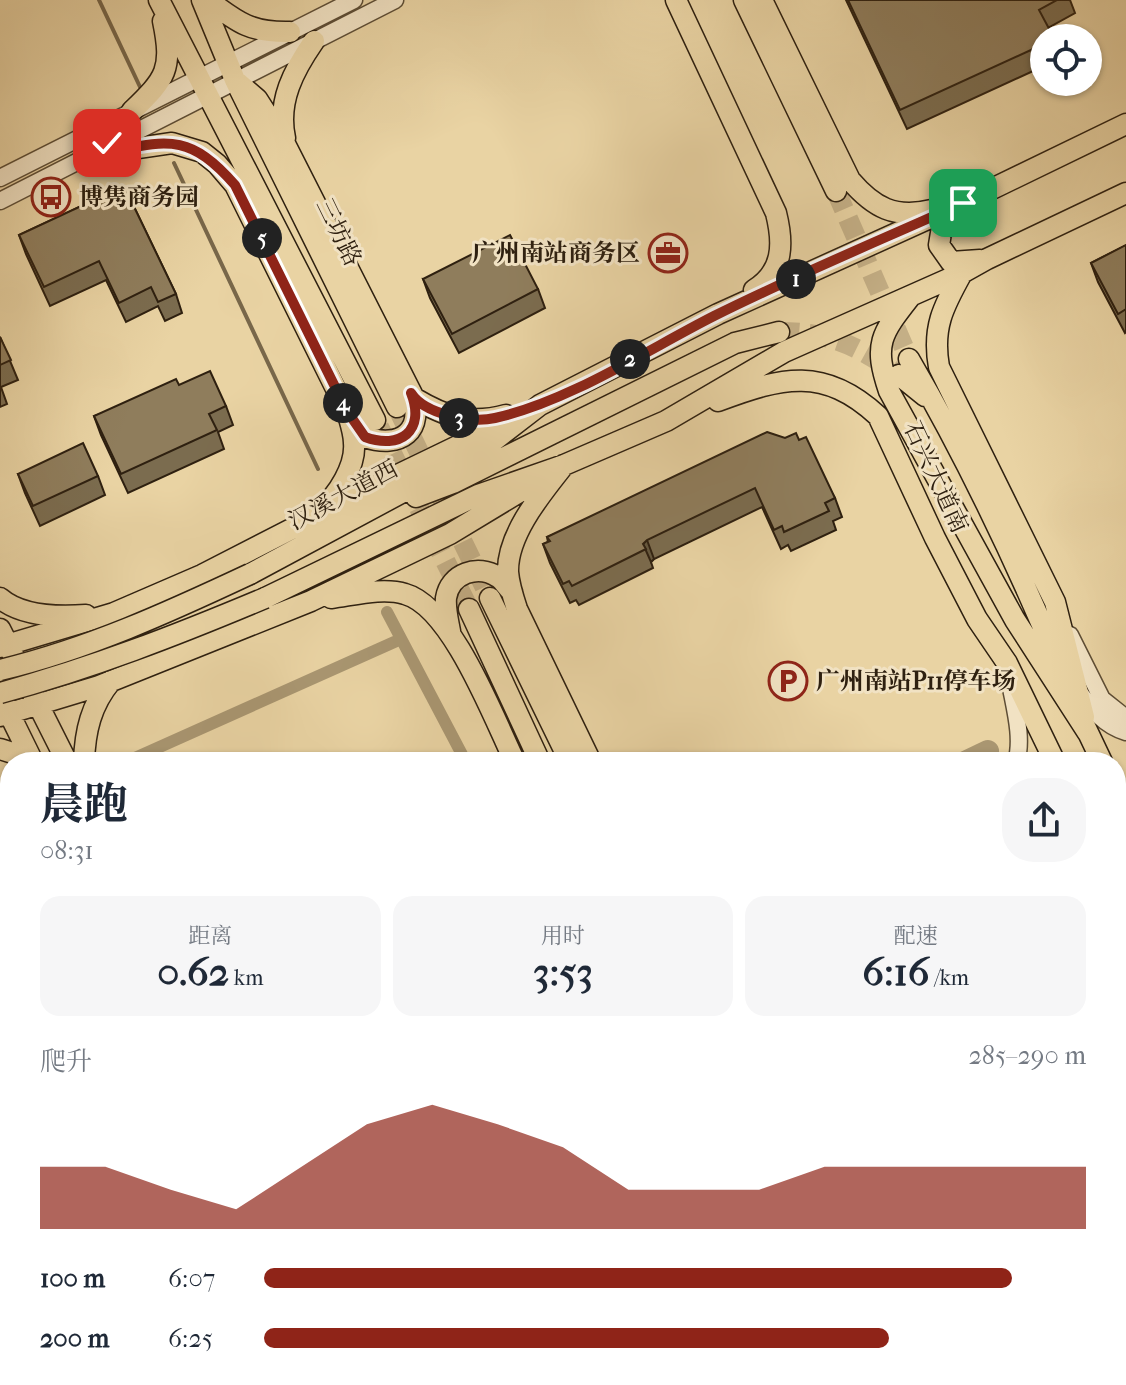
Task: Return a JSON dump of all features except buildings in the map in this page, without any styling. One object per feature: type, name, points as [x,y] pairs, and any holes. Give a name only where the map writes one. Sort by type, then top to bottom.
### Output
[{"type":"main road","points":[[159,0],[375,420]]},
{"type":"main road","points":[[132,111],[161,83],[165,71],[168,46],[159,0]]},
{"type":"main road","name":"三坊路","points":[[202,0],[231,71],[404,400]]},
{"type":"main road","points":[[208,0],[254,30],[290,32]]},
{"type":"main road","points":[[676,0],[776,213],[781,232],[781,253],[775,271],[760,286],[718,314]]},
{"type":"main road","points":[[744,0],[836,191]]},
{"type":"main road","points":[[762,0],[850,180],[861,193],[880,207],[913,214],[963,203]]},
{"type":"main road","points":[[288,149],[283,126],[285,100],[302,59],[314,41]]},
{"type":"main road","points":[[101,151],[172,143],[202,152],[217,164],[235,185],[347,411],[365,437],[384,442],[398,439],[415,423],[417,407],[404,400],[288,149],[263,105],[231,71]]},
{"type":"main road","name":"汉溪大道西","points":[[0,670],[41,660],[146,623],[250,574],[483,449],[540,405],[718,314],[963,203],[1126,124]]},
{"type":"main road","points":[[27,752],[5,715],[0,693],[143,649],[265,598],[478,495],[564,465],[666,421],[784,352],[962,273],[1126,193]]},
{"type":"main road","points":[[963,203],[941,233],[939,245],[951,262],[987,259]]},
{"type":"main road","points":[[962,273],[938,323],[935,345],[939,367],[1055,602],[1088,733]]},
{"type":"main road","points":[[913,293],[885,328],[880,356],[899,375],[1015,620],[1088,733]]},
{"type":"main road","points":[[340,526],[453,483],[735,343],[779,332]]},
{"type":"main road","points":[[878,416],[882,394],[899,375]]},
{"type":"main road","name":"石兴大道南","points":[[899,375],[937,407],[993,516],[1097,752]]},
{"type":"main road","name":"石兴大道南","points":[[666,421],[763,384],[791,379],[814,380],[839,387],[862,401],[878,416],[935,538],[977,619],[1007,663],[1050,752]]},
{"type":"main road","points":[[404,400],[414,398],[431,408],[467,420],[492,419],[540,405]]},
{"type":"main road","points":[[62,752],[2,641],[76,626],[202,575],[540,405]]},
{"type":"main road","points":[[306,522],[328,503],[352,460],[354,444],[347,411]]},
{"type":"main road","points":[[564,465],[531,507],[508,568],[512,592],[530,636],[586,752]]},
{"type":"main road","points":[[5,715],[105,684],[311,601],[450,534],[564,465]]},
{"type":"main road","points":[[451,634],[446,600],[451,584],[458,578],[471,571],[480,571],[499,578],[512,592]]},
{"type":"main road","points":[[311,601],[390,591],[425,602],[451,634],[510,752]]},
{"type":"main road","points":[[0,598],[39,614],[63,617],[114,613]]},
{"type":"main road","points":[[490,598],[565,752]]},
{"type":"main road","points":[[469,609],[535,752]]},
{"type":"main road","points":[[76,626],[60,644],[59,657],[64,671],[78,682],[105,684]]},
{"type":"main road","points":[[85,752],[88,722],[105,684]]},
{"type":"street","points":[[0,201],[101,151],[290,32],[354,0]]},
{"type":"street","points":[[231,71],[314,41],[395,0]]},
{"type":"street","points":[[0,178],[132,111],[204,86]]},
{"type":"street","points":[[92,132],[105,133],[107,137],[101,151]]},
{"type":"street","points":[[1055,602],[1097,691],[1118,714],[1126,718]]},
{"type":"street","points":[[1054,652],[1078,691],[1100,718],[1126,732]]},
{"type":"street","points":[[1007,663],[1019,752]]},
{"type":"waterway","points":[[99,0],[141,89]]},
{"type":"waterway","points":[[174,163],[318,469]]},
{"type":"waterway","points":[[387,612],[461,752]]},
{"type":"waterway","points":[[148,752],[401,639]]},
{"type":"tunnel","points":[[836,191],[909,359]]},
{"type":"tunnel","points":[[779,332],[811,334],[839,341],[893,371]]},
{"type":"tunnel","points":[[397,407],[490,598]]},
{"type":"tunnel","points":[[379,427],[469,609]]},
{"type":"place","name":"博隽商务园","points":[[51,197]]},
{"type":"place","name":"广州南站商务区","points":[[668,253]]},
{"type":"place","name":"广州南站P11停车场","points":[[788,681]]},
{"type":"route","points":[[107,143],[97,154],[172,143],[202,152],[217,164],[235,185],[347,411],[365,437],[384,442],[405,435],[415,423],[417,407],[411,393],[431,408],[467,420],[492,419],[540,405],[718,314],[963,203]]}]
